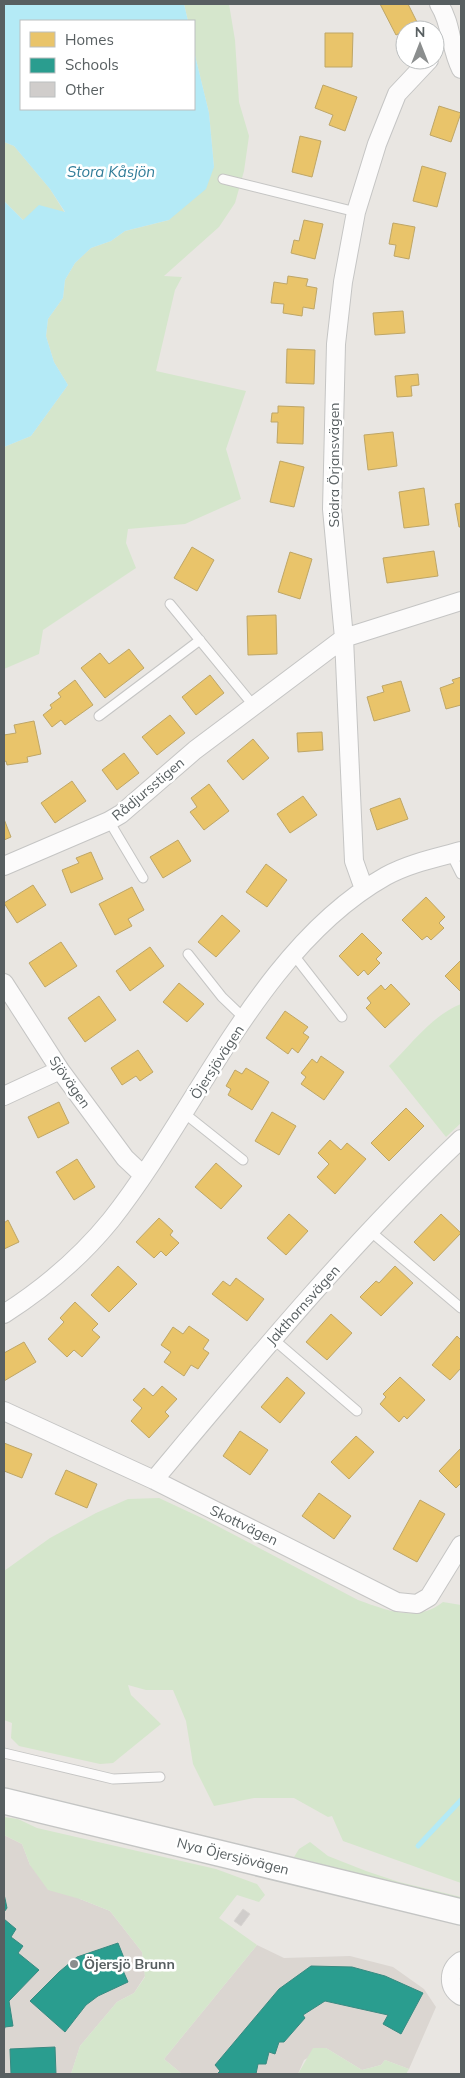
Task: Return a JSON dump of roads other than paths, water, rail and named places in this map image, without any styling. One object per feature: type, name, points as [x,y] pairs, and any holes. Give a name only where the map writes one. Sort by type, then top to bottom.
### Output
[{"type":"street","points":[[439,4],[448,23],[453,50],[461,69]]},
{"type":"street","points":[[445,46],[451,40]]},
{"type":"street","name":"Södra Örjansvägen","points":[[364,889],[354,861],[344,638],[332,509],[336,344],[356,212],[390,109],[397,94],[420,70]]},
{"type":"street","name":"Rådjursstigen","points":[[4,866],[110,821],[121,814],[195,750],[344,638],[461,601]]},
{"type":"street","name":"Öjersjövägen","points":[[4,1314],[58,1274],[86,1248],[110,1220],[143,1175],[245,1019],[293,954],[320,925],[364,889],[402,868],[456,852]]},
{"type":"street","name":"Sjövägen","points":[[4,983],[60,1070],[126,1158],[143,1175]]},
{"type":"street","points":[[4,1096],[60,1070]]},
{"type":"street","name":"Jakthornsvägen","points":[[154,1480],[272,1338],[370,1231],[461,1139]]},
{"type":"street","name":"Skottvägen","points":[[4,1412],[154,1480],[397,1602],[417,1604],[429,1597],[461,1545]]},
{"type":"street","name":"Nya Öjersjövägen","points":[[4,1801],[461,1912]]},
{"type":"street","points":[[461,1961],[454,1967],[451,1979],[452,1987],[461,1996]]},
{"type":"lane","points":[[223,179],[356,212]]},
{"type":"lane","points":[[170,604],[253,705]]},
{"type":"lane","points":[[99,716],[200,640]]},
{"type":"lane","points":[[110,821],[144,878]]},
{"type":"lane","points":[[456,852],[461,874]]},
{"type":"lane","points":[[188,954],[222,997],[245,1019]]},
{"type":"lane","points":[[293,954],[342,1017]]},
{"type":"lane","points":[[182,1116],[189,1117],[242,1160]]},
{"type":"lane","points":[[370,1231],[461,1308]]},
{"type":"lane","points":[[272,1338],[357,1410]]},
{"type":"lane","points":[[4,1753],[113,1779],[160,1777]]},
{"type":"water","name":"Stora Kåsjön","points":[[4,4],[184,4],[188,20],[20,20],[20,110],[195,110],[195,55],[209,113],[214,167],[206,189],[169,220],[125,231],[111,241],[91,248],[75,263],[65,280],[63,298],[48,319],[46,336],[54,362],[68,385],[31,436],[4,447],[4,201],[23,220],[39,205],[65,212],[50,189],[14,146],[4,142]]},
{"type":"waterway","points":[[418,1846],[461,1800]]},
{"type":"place","name":"Öjersjö Brunn","points":[[74,1964]]}]
